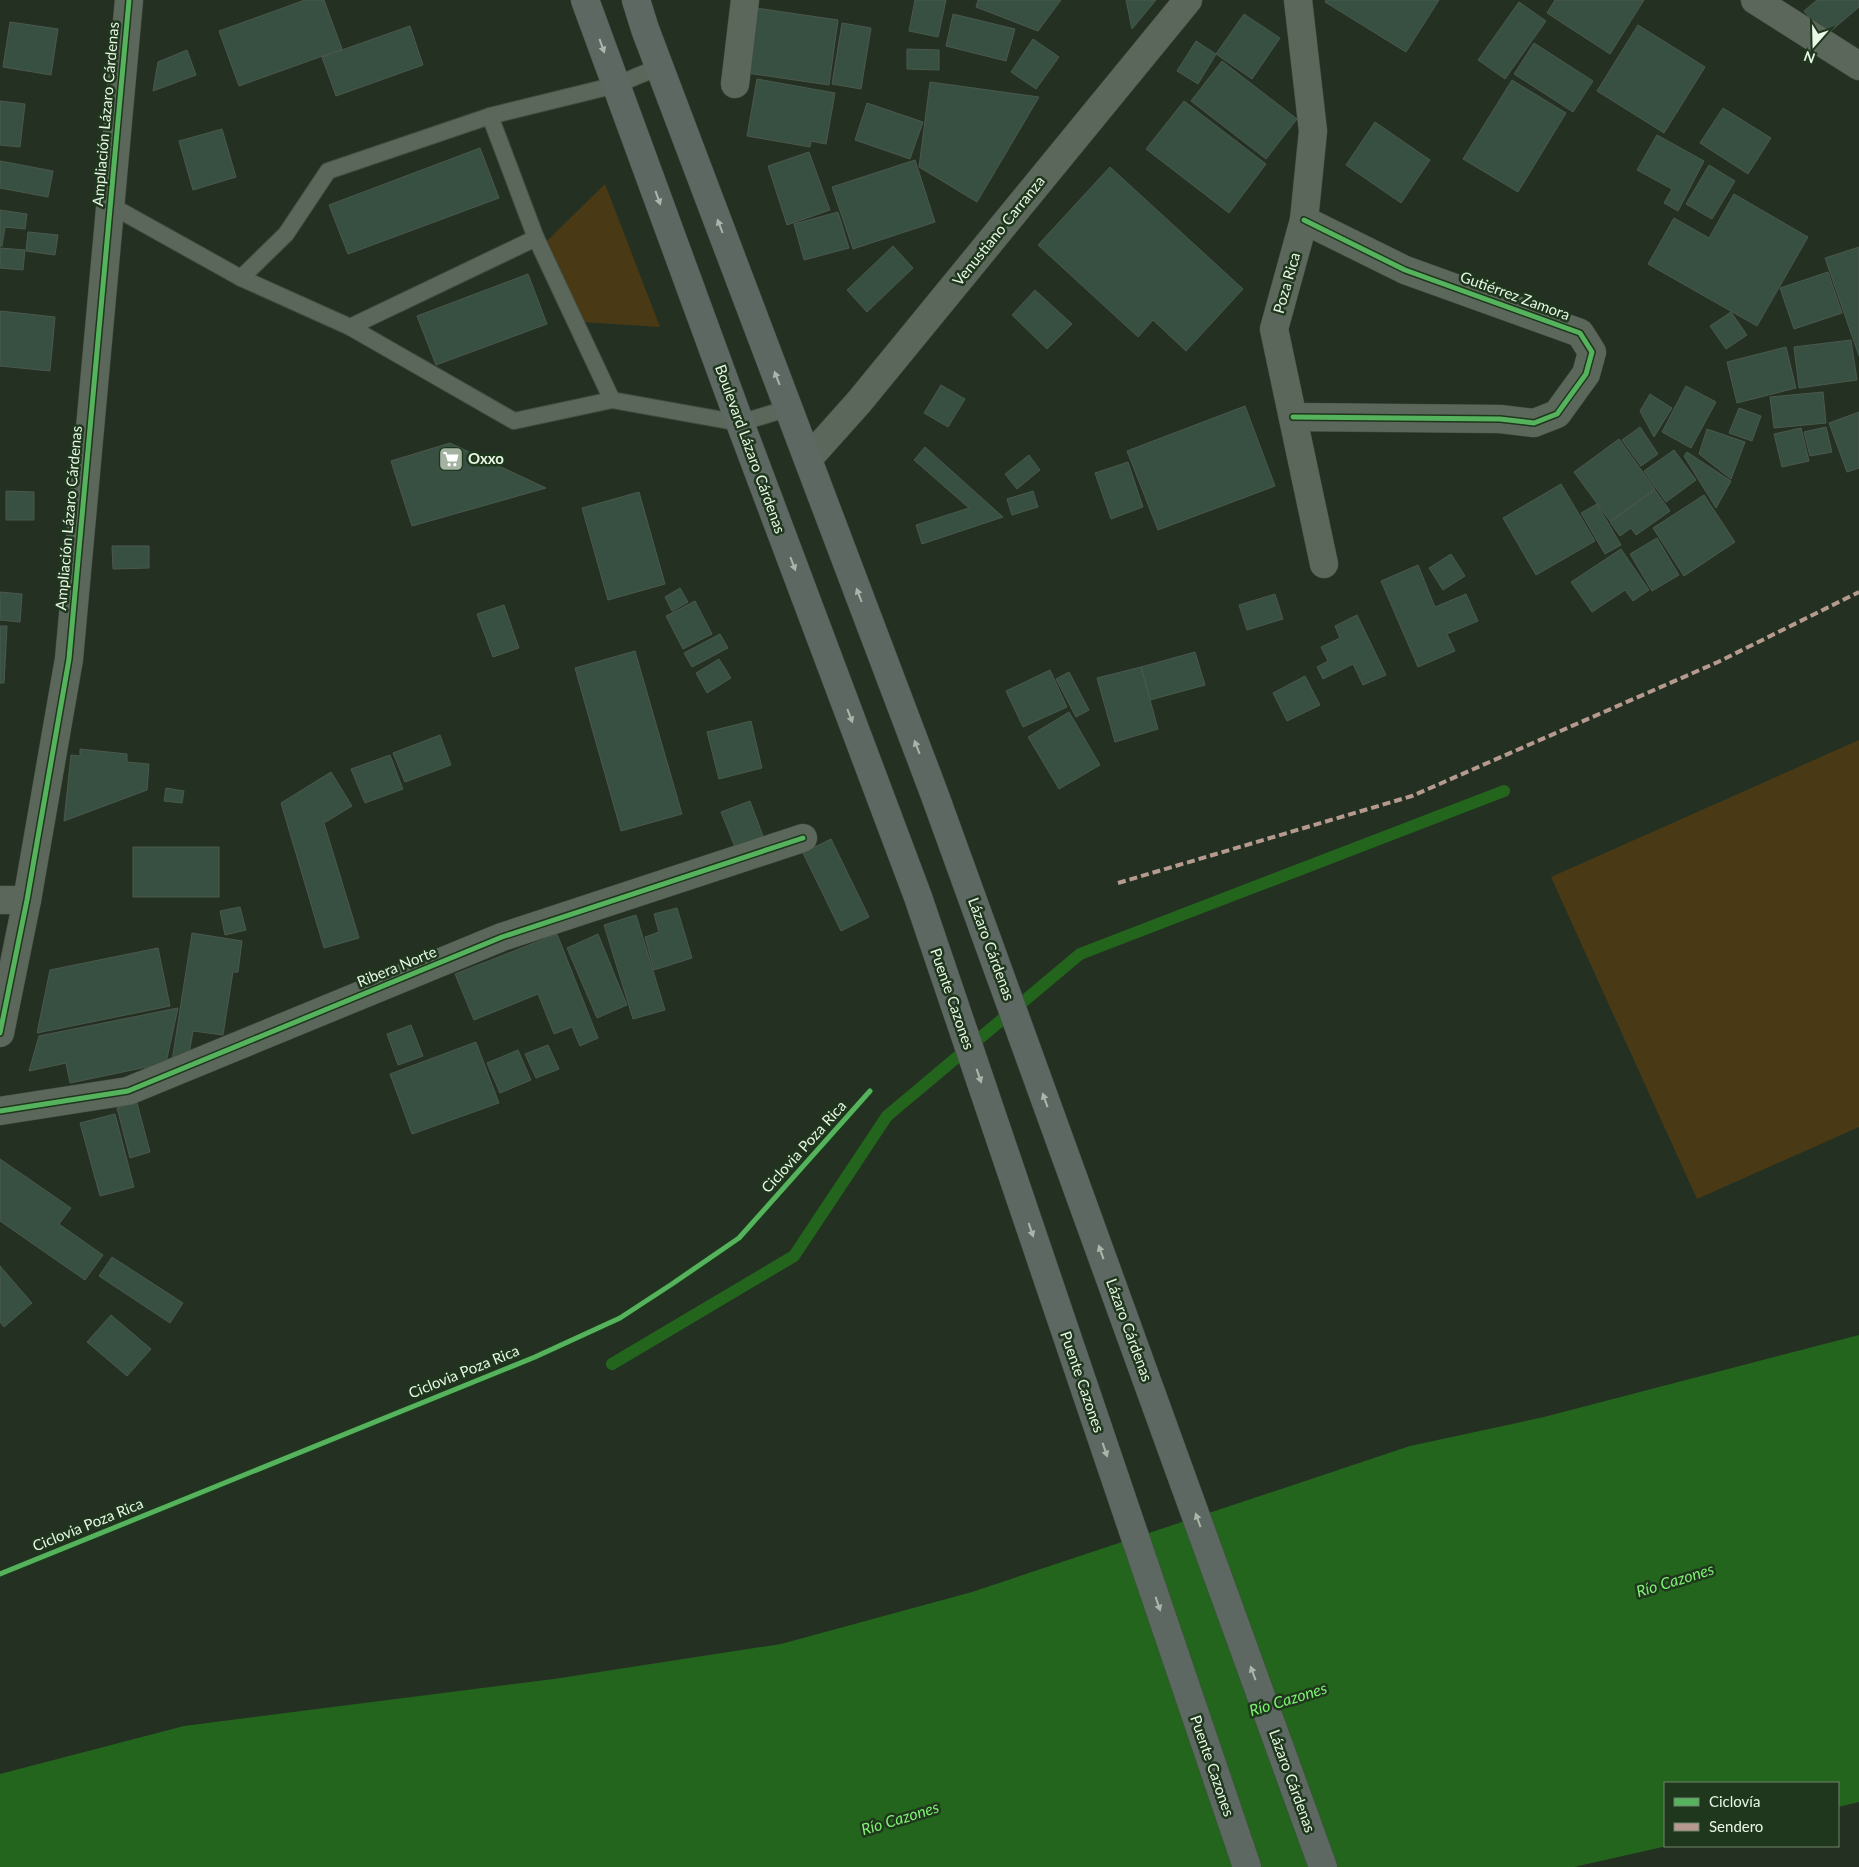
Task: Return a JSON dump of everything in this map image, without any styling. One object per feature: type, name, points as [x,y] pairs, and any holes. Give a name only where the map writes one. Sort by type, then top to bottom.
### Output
[{"type":"main road","name":"Boulevard Lázaro Cárdenas","points":[[585,0],[740,423],[918,897]]},
{"type":"main road","points":[[636,0],[659,67],[808,459]]},
{"type":"main road","name":"Lázaro Cárdenas","points":[[808,459],[934,793],[1323,1867]]},
{"type":"main road","name":"Puente Cazones","points":[[918,897],[1247,1867]]},
{"type":"street","name":"Ampliación Lázaro Cárdenas","points":[[0,1033],[27,900],[69,659],[129,0]]},
{"type":"street","points":[[735,84],[745,0]]},
{"type":"street","name":"Venustiano Carranza","points":[[808,459],[859,402],[1188,0]]},
{"type":"street","name":"Poza Rica","points":[[1298,0],[1313,131],[1304,220],[1274,329],[1324,564]]},
{"type":"street","points":[[1755,0],[1859,66]]},
{"type":"street","name":"Gutiérrez Zamora","points":[[1293,417],[1500,420],[1534,423],[1557,414],[1586,374],[1592,352],[1580,333],[1406,270],[1304,220]]},
{"type":"street","name":"Ribera Norte","points":[[0,1111],[128,1091],[502,937],[803,838]]},
{"type":"street","points":[[0,900],[27,900]]},
{"type":"lane","points":[[241,278],[286,234],[328,171],[490,116],[616,85],[659,67]]},
{"type":"lane","points":[[490,116],[536,238],[612,400]]},
{"type":"lane","points":[[110,206],[241,278],[350,326],[514,421],[612,400],[740,423],[789,408]]},
{"type":"lane","points":[[350,326],[536,238]]},
{"type":"shaded area","points":[[605,184],[660,327],[582,322],[547,241]]},
{"type":"shaded area","points":[[1859,740],[1859,1127],[1697,1199],[1551,877]]},
{"type":"water","name":"Río Cazones","points":[[1859,1335],[1859,1802],[1839,1807],[1839,1782],[1664,1782],[1664,1847],[1574,1867],[0,1867],[0,1774],[184,1726],[554,1679],[781,1644],[972,1592],[1410,1446],[1544,1417]]},
{"type":"building","points":[[305,0],[324,0],[342,49],[239,86],[219,31]]},
{"type":"building","points":[[915,0],[946,0],[938,37],[909,31]]},
{"type":"building","points":[[978,0],[1061,0],[1038,31],[976,7]]},
{"type":"building","points":[[1126,0],[1156,0],[1132,29]]},
{"type":"building","points":[[1326,0],[1439,0],[1406,52],[1325,2]]},
{"type":"building","points":[[1555,0],[1644,0],[1610,54],[1547,13]]},
{"type":"building","points":[[1817,0],[1859,0],[1859,7],[1825,36],[1804,11]]},
{"type":"building","points":[[1519,2],[1546,21],[1505,79],[1478,60]]},
{"type":"building","points":[[756,8],[838,20],[829,85],[747,73]]},
{"type":"building","points":[[953,14],[1015,29],[1006,61],[946,46]]},
{"type":"building","points":[[1244,14],[1280,38],[1252,79],[1216,54]]},
{"type":"building","points":[[10,22],[58,29],[51,75],[3,67]]},
{"type":"building","points":[[842,23],[871,28],[861,89],[832,84]]},
{"type":"building","points":[[1638,25],[1705,67],[1664,133],[1597,91]]},
{"type":"building","points":[[410,26],[423,65],[336,96],[322,57]]},
{"type":"building","points":[[1033,39],[1059,57],[1036,89],[1011,72]]},
{"type":"building","points":[[1196,41],[1216,54],[1198,84],[1177,71]]},
{"type":"building","points":[[1534,43],[1593,81],[1573,112],[1514,74]]},
{"type":"building","points":[[907,49],[939,50],[939,70],[907,69]]},
{"type":"building","points":[[187,50],[196,75],[153,91],[158,62]]},
{"type":"building","points":[[1222,61],[1297,119],[1266,159],[1191,101]]},
{"type":"building","points":[[757,79],[835,93],[826,144],[811,141],[810,147],[747,136]]},
{"type":"building","points":[[1512,80],[1566,113],[1518,192],[1463,159]]},
{"type":"building","points":[[930,82],[1039,97],[977,202],[919,167]]},
{"type":"building","points":[[0,101],[25,104],[20,147],[0,145]]},
{"type":"building","points":[[1184,101],[1266,164],[1229,213],[1146,149]]},
{"type":"building","points":[[867,103],[923,122],[910,159],[855,140]]},
{"type":"building","points":[[1723,108],[1771,138],[1748,174],[1700,143]]},
{"type":"building","points":[[1375,122],[1430,160],[1401,203],[1346,165]]},
{"type":"building","points":[[222,129],[236,177],[193,190],[179,141]]},
{"type":"building","points":[[1657,135],[1704,161],[1678,211],[1664,203],[1672,189],[1637,170]]},
{"type":"building","points":[[480,148],[499,198],[348,254],[329,205]]},
{"type":"building","points":[[809,152],[830,210],[787,225],[768,166]]},
{"type":"building","points":[[915,160],[935,222],[853,249],[832,187]]},
{"type":"building","points":[[0,161],[53,171],[48,197],[0,188]]},
{"type":"building","points":[[1709,165],[1735,181],[1712,219],[1686,204]]},
{"type":"building","points":[[1110,167],[1243,289],[1186,351],[1153,320],[1138,337],[1038,245]]},
{"type":"building","points":[[1734,194],[1808,237],[1757,326],[1648,264],[1674,218],[1709,238]]},
{"type":"building","points":[[0,210],[27,214],[25,229],[5,227],[2,246],[0,246]]},
{"type":"building","points":[[838,212],[849,248],[804,260],[794,224]]},
{"type":"building","points":[[28,232],[58,235],[55,255],[26,251]]},
{"type":"building","points":[[893,246],[913,268],[867,312],[847,290]]},
{"type":"building","points":[[1859,247],[1859,356],[1825,258]]},
{"type":"building","points":[[0,248],[25,250],[23,270],[0,268]]},
{"type":"building","points":[[1828,272],[1842,313],[1794,329],[1780,288]]},
{"type":"building","points":[[528,274],[547,324],[436,365],[417,316]]},
{"type":"building","points":[[1035,290],[1072,324],[1047,349],[1012,315]]},
{"type":"building","points":[[0,311],[55,317],[50,371],[0,366]]},
{"type":"building","points":[[1731,312],[1747,335],[1726,349],[1710,326]]},
{"type":"building","points":[[1851,340],[1857,380],[1799,388],[1794,347]]},
{"type":"building","points":[[1786,347],[1796,388],[1737,403],[1727,362]]},
{"type":"building","points":[[941,385],[965,399],[948,427],[924,413]]},
{"type":"building","points":[[1686,386],[1716,402],[1691,448],[1662,432]]},
{"type":"building","points":[[1823,392],[1826,423],[1774,428],[1770,397]]},
{"type":"building","points":[[1650,394],[1672,408],[1654,437],[1640,411]]},
{"type":"building","points":[[1245,406],[1275,486],[1158,530],[1127,451]]},
{"type":"building","points":[[1739,408],[1761,416],[1752,441],[1729,433]]},
{"type":"building","points":[[1859,412],[1859,468],[1847,472],[1829,423]]},
{"type":"building","points":[[1640,427],[1658,454],[1641,466],[1622,440]]},
{"type":"building","points":[[1826,427],[1832,452],[1810,456],[1804,432]]},
{"type":"building","points":[[1801,428],[1809,461],[1782,467],[1774,434]]},
{"type":"building","points":[[1707,429],[1745,442],[1731,479],[1699,454]]},
{"type":"building","points":[[1619,439],[1655,489],[1610,521],[1574,472]]},
{"type":"building","points":[[450,443],[546,488],[412,526],[391,461]]},
{"type":"building","points":[[925,447],[1003,517],[922,544],[916,525],[969,508],[914,460]]},
{"type":"building","points":[[1674,450],[1696,480],[1666,502],[1644,471]]},
{"type":"building","points":[[1687,452],[1731,481],[1716,508],[1684,456]]},
{"type":"building","points":[[1029,455],[1040,470],[1017,489],[1005,474]]},
{"type":"building","points":[[1128,462],[1143,507],[1111,519],[1095,473]]},
{"type":"building","points":[[1561,484],[1595,541],[1536,575],[1503,518]]},
{"type":"building","points":[[1655,490],[1670,511],[1636,535],[1631,528],[1620,536],[1610,522]]},
{"type":"building","points":[[6,491],[34,492],[34,520],[6,520]]},
{"type":"building","points":[[1033,491],[1038,507],[1012,515],[1007,499]]},
{"type":"building","points":[[639,492],[665,584],[608,600],[582,508]]},
{"type":"building","points":[[1704,495],[1735,542],[1684,576],[1653,528]]},
{"type":"building","points":[[1597,504],[1621,545],[1605,554],[1581,513]]},
{"type":"building","points":[[1657,538],[1679,575],[1652,591],[1630,554]]},
{"type":"building","points":[[112,546],[149,546],[149,568],[113,569]]},
{"type":"building","points":[[1621,549],[1649,590],[1633,601],[1625,590],[1592,612],[1571,582]]},
{"type":"building","points":[[1451,554],[1465,576],[1443,590],[1429,568]]},
{"type":"building","points":[[1418,565],[1435,607],[1466,594],[1478,621],[1447,634],[1455,651],[1418,667],[1381,581]]},
{"type":"building","points":[[680,588],[688,602],[672,611],[665,597]]},
{"type":"building","points":[[0,592],[22,594],[20,622],[0,620]]},
{"type":"building","points":[[1275,594],[1283,619],[1247,630],[1239,605]]},
{"type":"building","points":[[695,601],[712,634],[683,649],[666,616]]},
{"type":"building","points":[[504,605],[519,648],[493,657],[477,614]]},
{"type":"building","points":[[1357,615],[1386,675],[1363,685],[1353,664],[1323,679],[1317,667],[1328,661],[1321,647],[1340,638],[1335,626]]},
{"type":"building","points":[[0,626],[7,626],[4,683],[0,683]]},
{"type":"building","points":[[720,634],[728,648],[692,667],[684,653]]},
{"type":"building","points":[[635,651],[682,814],[621,831],[575,668]]},
{"type":"building","points":[[1195,652],[1205,685],[1150,700],[1141,667]]},
{"type":"building","points":[[719,659],[731,678],[707,693],[696,673]]},
{"type":"building","points":[[1141,667],[1158,729],[1115,742],[1097,678]]},
{"type":"building","points":[[1050,670],[1067,707],[1023,727],[1006,691]]},
{"type":"building","points":[[1069,672],[1089,710],[1076,717],[1056,679]]},
{"type":"building","points":[[1305,676],[1320,705],[1287,721],[1273,693]]},
{"type":"building","points":[[1069,712],[1100,765],[1059,789],[1028,737]]},
{"type":"building","points":[[751,721],[762,768],[719,779],[707,732]]},
{"type":"building","points":[[440,735],[451,765],[405,782],[393,753]]},
{"type":"building","points":[[80,749],[127,754],[127,762],[149,764],[147,790],[64,821],[71,755],[80,756]]},
{"type":"building","points":[[390,755],[403,789],[365,803],[351,769]]},
{"type":"building","points":[[331,772],[352,806],[324,823],[359,938],[324,948],[281,803]]},
{"type":"building","points":[[166,788],[184,791],[182,803],[164,801]]},
{"type":"building","points":[[750,801],[763,836],[735,847],[721,812]]},
{"type":"building","points":[[831,839],[869,917],[841,931],[803,853]]},
{"type":"building","points":[[133,847],[219,847],[219,897],[133,897]]},
{"type":"building","points":[[240,907],[246,930],[225,935],[220,911]]},
{"type":"building","points":[[677,908],[692,958],[654,970],[645,937],[659,932],[654,914]]},
{"type":"building","points":[[636,915],[665,1010],[633,1019],[604,925]]},
{"type":"building","points":[[192,933],[242,941],[238,972],[233,972],[223,1035],[193,1031],[189,1054],[172,1061]]},
{"type":"building","points":[[557,934],[598,1038],[580,1046],[572,1027],[554,1034],[538,994],[474,1020],[455,974]]},
{"type":"building","points":[[598,934],[627,1005],[597,1018],[567,948]]},
{"type":"building","points":[[158,948],[170,1006],[37,1033],[50,970]]},
{"type":"building","points":[[178,1008],[166,1063],[70,1083],[66,1063],[29,1071],[39,1036]]},
{"type":"building","points":[[411,1025],[423,1056],[398,1065],[387,1034]]},
{"type":"building","points":[[476,1042],[499,1103],[412,1134],[390,1074]]},
{"type":"building","points":[[548,1045],[559,1069],[536,1078],[525,1054]]},
{"type":"building","points":[[518,1050],[531,1080],[500,1093],[487,1063]]},
{"type":"building","points":[[137,1103],[150,1152],[130,1158],[117,1108]]},
{"type":"building","points":[[115,1114],[134,1187],[100,1196],[80,1123]]},
{"type":"building","points":[[0,1159],[71,1208],[59,1224],[103,1255],[85,1280],[0,1221]]},
{"type":"building","points":[[112,1257],[183,1303],[170,1323],[99,1276]]},
{"type":"building","points":[[0,1266],[32,1303],[4,1327],[0,1322]]},
{"type":"building","points":[[111,1315],[151,1349],[127,1376],[87,1342]]},
{"type":"waterway","points":[[612,1364],[794,1256],[887,1116],[1080,954],[1504,791]]},
{"type":"marked path","points":[[1118,883],[1412,796],[1718,662],[1859,592]]},
{"type":"cycle path","points":[[0,1033],[27,900],[69,659],[129,0]]},
{"type":"cycle path","points":[[1293,417],[1500,419],[1534,423],[1557,414],[1586,374],[1592,352],[1580,333],[1405,270],[1304,220]]},
{"type":"cycle path","points":[[0,1111],[128,1091],[502,937],[803,838]]},
{"type":"cycle path","name":"Ciclovia Poza Rica","points":[[0,1574],[535,1357],[620,1318],[739,1238],[870,1091]]},
{"type":"place","name":"Oxxo","points":[[451,459]]}]
